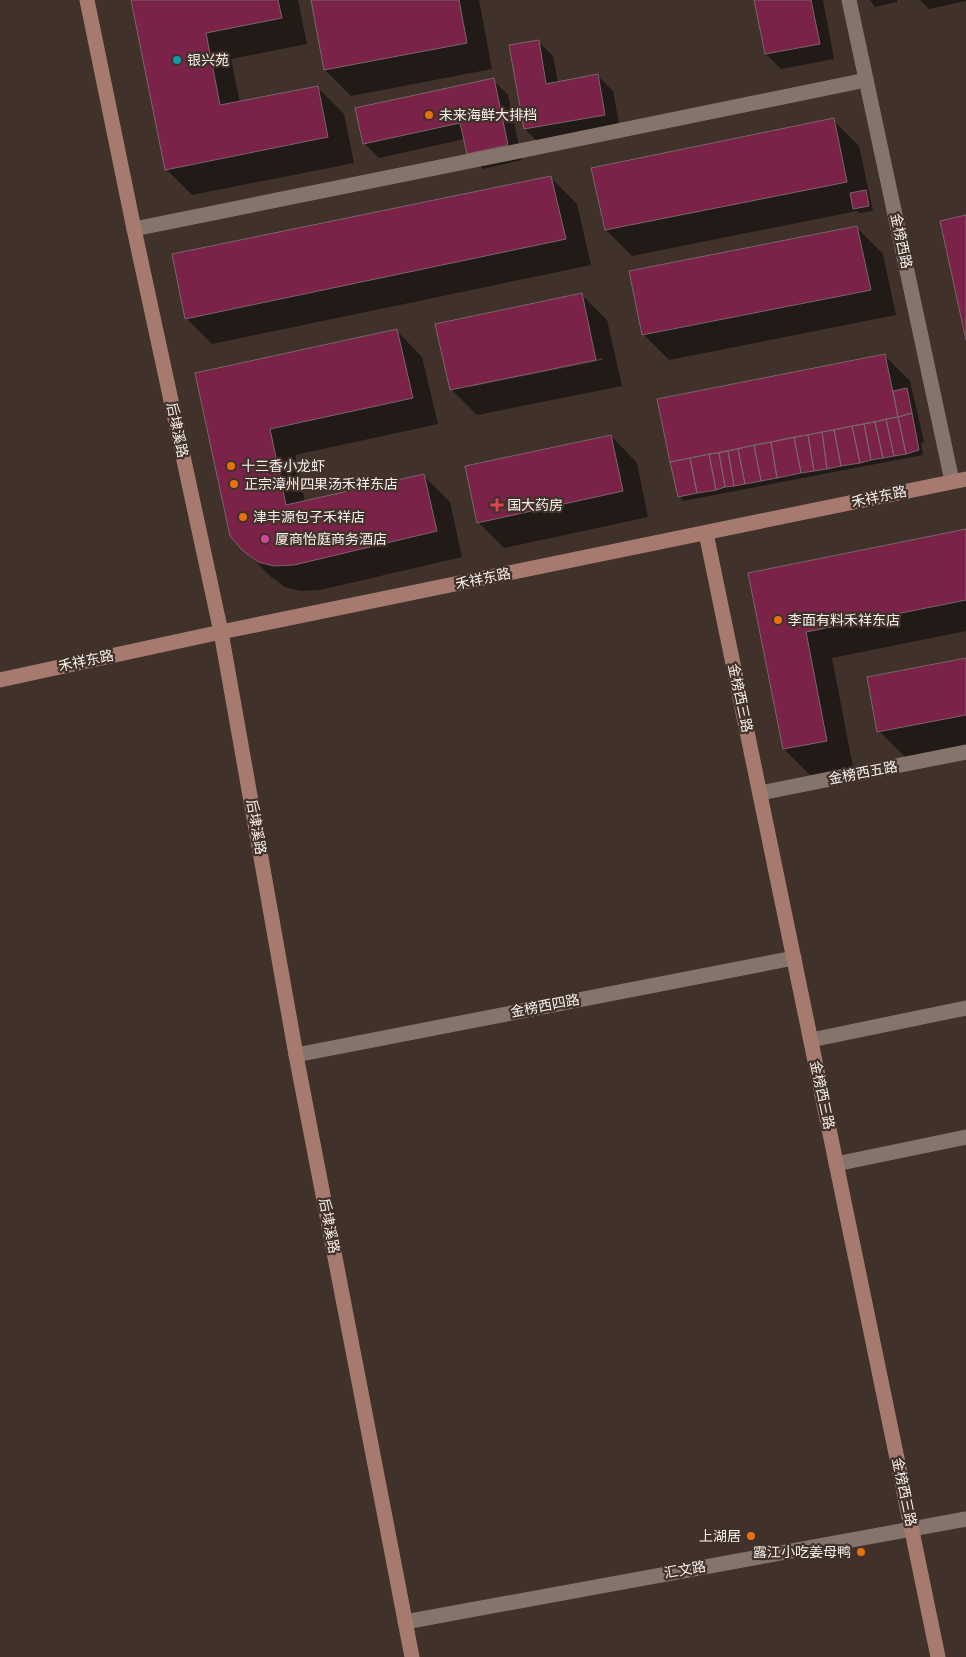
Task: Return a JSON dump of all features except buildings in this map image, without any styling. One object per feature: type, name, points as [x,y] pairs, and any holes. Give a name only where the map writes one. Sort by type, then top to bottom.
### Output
[{"type":"street","name":"后埭溪路","points":[[87,0],[134,230],[221,632],[296,1054],[412,1657]]},
{"type":"street","name":"金榜西路","points":[[849,0],[959,480]]},
{"type":"street","points":[[134,230],[866,80]]},
{"type":"street","name":"禾祥东路","points":[[0,680],[221,632],[959,480]]},
{"type":"street","name":"金榜西三路","points":[[706,533],[938,1657]]},
{"type":"street","name":"金榜西五路","points":[[760,793],[966,752]]},
{"type":"street","name":"金榜西四路","points":[[296,1054],[794,958]]},
{"type":"street","points":[[811,1040],[966,1008]]},
{"type":"street","points":[[836,1164],[966,1137]]},
{"type":"street","name":"汇文路","points":[[405,1622],[966,1519]]},
{"type":"place","name":"银兴苑","points":[[177,60]]},
{"type":"place","name":"未来海鲜大排档","points":[[429,115]]},
{"type":"place","name":"十三香小龙虾","points":[[231,466]]},
{"type":"place","name":"正宗漳州四果汤禾祥东店","points":[[234,484]]},
{"type":"place","name":"国大药房","points":[[497,505]]},
{"type":"place","name":"津丰源包子禾祥店","points":[[243,517]]},
{"type":"place","name":"厦商怡庭商务酒店","points":[[265,539]]},
{"type":"place","name":"李面有料禾祥东店","points":[[778,620]]},
{"type":"place","name":"上湖居","points":[[751,1536]]},
{"type":"place","name":"露江小吃姜母鸭","points":[[861,1552]]}]
